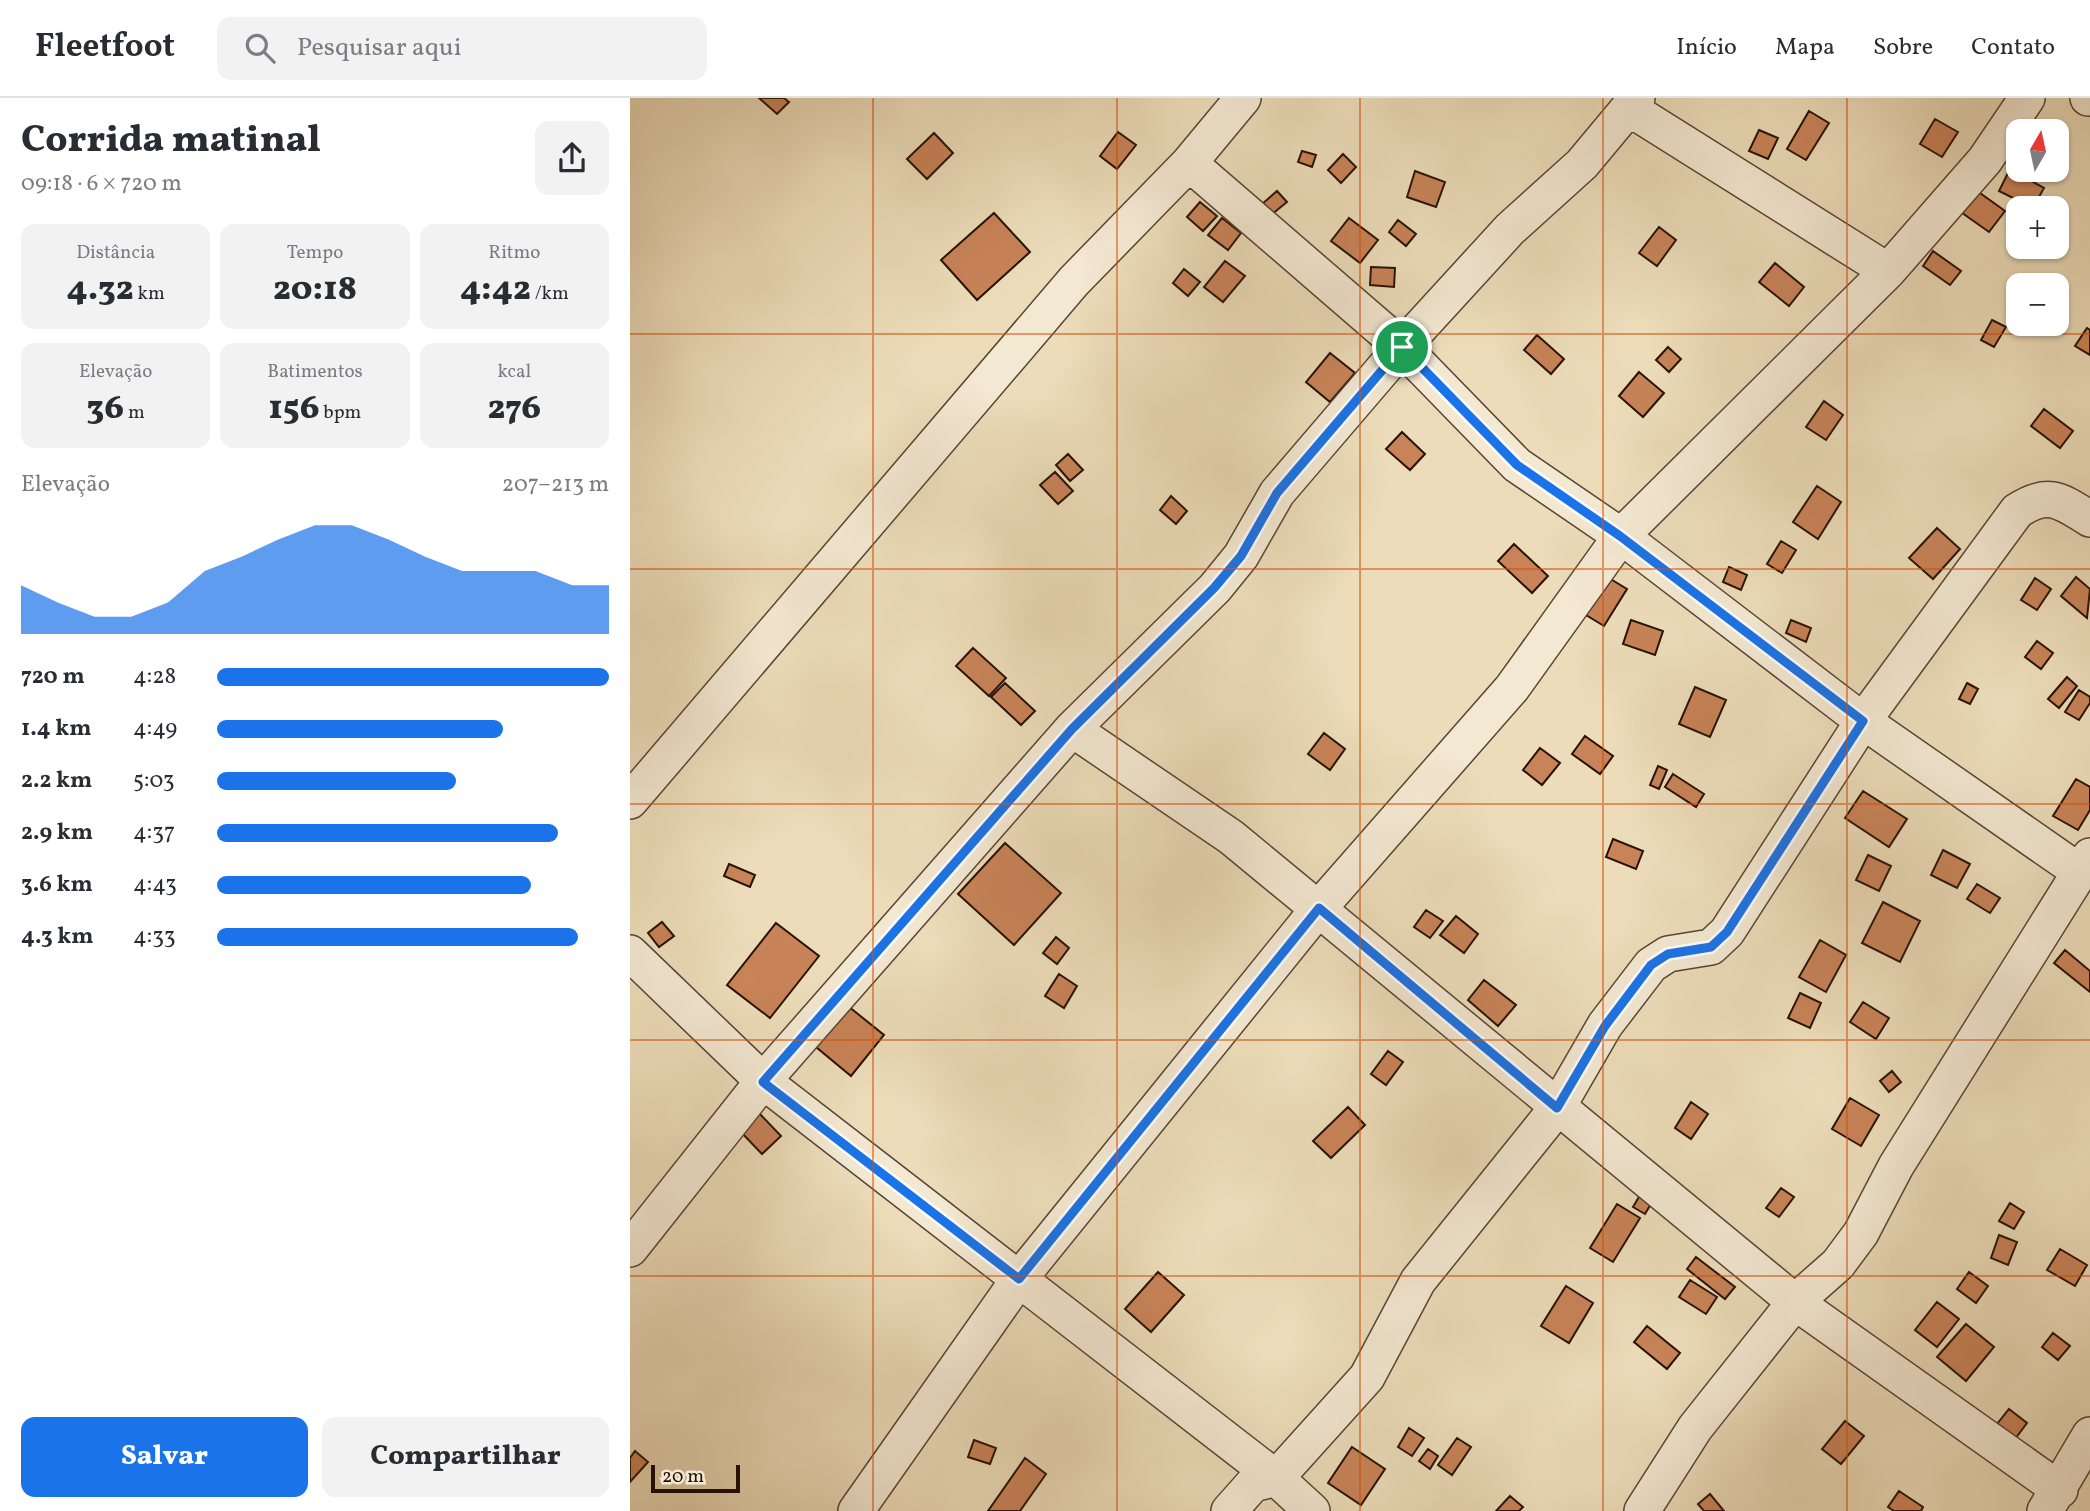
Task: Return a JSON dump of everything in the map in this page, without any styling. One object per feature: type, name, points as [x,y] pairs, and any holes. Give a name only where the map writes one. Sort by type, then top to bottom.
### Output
[{"type":"street","points":[[630,800],[1074,281],[1189,163],[1243,98]]},
{"type":"street","points":[[856,1511],[1019,1279],[1319,908],[1512,688],[1620,536],[1888,271],[1984,160],[2027,98]]},
{"type":"street","points":[[630,1249],[763,1082],[1072,729],[1214,588],[1241,556],[1277,493],[1402,347],[1510,229],[1582,164],[1634,103],[1888,271]]},
{"type":"street","points":[[1189,163],[1402,347],[1517,465],[1620,536],[1863,721],[2085,864],[1896,1166],[1861,1233],[1838,1264],[1795,1302],[1695,1428],[1642,1511]]},
{"type":"street","points":[[1229,1511],[1254,1484],[1276,1478],[1367,1377],[1418,1281],[1557,1108],[1605,1026],[1651,965],[1668,954],[1711,947],[1727,932],[1863,721],[2017,511],[2034,500],[2056,499],[2089,518]]},
{"type":"street","points":[[1072,729],[1231,837],[1795,1302],[2052,1500],[2090,1435]]},
{"type":"street","points":[[630,953],[763,1082],[1276,1478],[1312,1511]]},
{"type":"building","points":[[759,98],[784,98],[789,102],[777,114]]},
{"type":"building","points":[[1809,111],[1829,123],[1806,160],[1787,149]]},
{"type":"building","points":[[1935,119],[1958,132],[1942,157],[1920,144]]},
{"type":"building","points":[[1759,130],[1778,138],[1768,159],[1749,151]]},
{"type":"building","points":[[1118,132],[1136,145],[1117,169],[1100,156]]},
{"type":"building","points":[[934,133],[953,153],[927,179],[907,159]]},
{"type":"building","points":[[1302,151],[1316,155],[1312,167],[1298,162]]},
{"type":"building","points":[[1343,154],[1356,167],[1341,183],[1328,170]]},
{"type":"building","points":[[1415,171],[1445,182],[1436,207],[1407,197]]},
{"type":"building","points":[[2006,177],[2006,182],[2033,182],[2044,188],[2040,196],[2009,196],[1999,191]]},
{"type":"building","points":[[1973,188],[2005,211],[1989,232],[1958,210]]},
{"type":"building","points":[[1277,191],[1287,202],[1271,215],[1262,204]]},
{"type":"building","points":[[1200,202],[1217,216],[1203,231],[1187,217]]},
{"type":"building","points":[[994,213],[1030,252],[977,300],[941,260]]},
{"type":"building","points":[[1222,218],[1241,233],[1228,250],[1208,235]]},
{"type":"building","points":[[1349,218],[1378,240],[1360,263],[1331,241]]},
{"type":"building","points":[[1398,220],[1416,234],[1406,246],[1389,232]]},
{"type":"building","points":[[1659,227],[1676,240],[1657,266],[1639,253]]},
{"type":"building","points":[[1933,251],[1961,271],[1950,285],[1923,266]]},
{"type":"building","points":[[1225,261],[1245,276],[1223,302],[1204,287]]},
{"type":"building","points":[[1775,263],[1804,287],[1789,306],[1759,282]]},
{"type":"building","points":[[1371,267],[1395,268],[1394,287],[1370,285]]},
{"type":"building","points":[[1184,269],[1200,282],[1188,296],[1173,283]]},
{"type":"building","points":[[1992,320],[2006,327],[1994,347],[1981,340]]},
{"type":"building","points":[[2087,328],[2090,330],[2090,355],[2075,346]]},
{"type":"building","points":[[1537,335],[1564,359],[1551,374],[1524,350]]},
{"type":"building","points":[[1668,347],[1681,359],[1669,372],[1656,360]]},
{"type":"building","points":[[1330,353],[1355,373],[1330,402],[1306,382]]},
{"type":"building","points":[[1639,372],[1664,393],[1643,417],[1619,396]]},
{"type":"building","points":[[1824,401],[1843,415],[1826,440],[1806,427]]},
{"type":"building","points":[[2044,409],[2073,431],[2060,448],[2031,426]]},
{"type":"building","points":[[1402,432],[1425,454],[1410,470],[1386,449]]},
{"type":"building","points":[[1068,454],[1083,470],[1070,481],[1056,465]]},
{"type":"building","points":[[1055,472],[1073,491],[1058,504],[1040,485]]},
{"type":"building","points":[[1817,486],[1841,502],[1818,539],[1793,522]]},
{"type":"building","points":[[1171,496],[1187,511],[1176,524],[1160,510]]},
{"type":"building","points":[[1937,528],[1960,549],[1933,579],[1909,558]]},
{"type":"building","points":[[1781,541],[1796,550],[1782,573],[1767,564]]},
{"type":"building","points":[[1514,544],[1548,576],[1532,593],[1498,561]]},
{"type":"building","points":[[1729,567],[1747,575],[1741,590],[1723,582]]},
{"type":"building","points":[[1604,575],[1627,589],[1604,626],[1581,612]]},
{"type":"building","points":[[2076,577],[2090,589],[2087,618],[2061,596]]},
{"type":"building","points":[[2035,578],[2051,589],[2037,610],[2021,600]]},
{"type":"building","points":[[1631,620],[1663,631],[1655,655],[1623,644]]},
{"type":"building","points":[[1791,620],[1811,628],[1806,642],[1786,633]]},
{"type":"building","points":[[2037,641],[2053,653],[2041,669],[2025,657]]},
{"type":"building","points":[[973,648],[1006,678],[989,696],[956,666]]},
{"type":"building","points":[[2067,677],[2077,686],[2059,708],[2048,699]]},
{"type":"building","points":[[1005,683],[1035,711],[1021,725],[991,697]]},
{"type":"building","points":[[1967,683],[1978,689],[1970,704],[1959,699]]},
{"type":"building","points":[[1695,687],[1726,700],[1710,737],[1679,724]]},
{"type":"building","points":[[2079,690],[2090,697],[2090,703],[2079,720],[2065,712]]},
{"type":"building","points":[[1324,733],[1345,749],[1330,770],[1308,754]]},
{"type":"building","points":[[1585,736],[1613,756],[1600,774],[1572,754]]},
{"type":"building","points":[[1540,748],[1560,763],[1542,785],[1523,770]]},
{"type":"building","points":[[1658,766],[1667,770],[1659,789],[1650,785]]},
{"type":"building","points":[[1673,774],[1704,794],[1696,807],[1665,787]]},
{"type":"building","points":[[2076,779],[2090,787],[2090,810],[2078,830],[2053,816]]},
{"type":"building","points":[[1863,791],[1907,819],[1889,847],[1845,818]]},
{"type":"building","points":[[1613,839],[1643,851],[1636,869],[1606,857]]},
{"type":"building","points":[[1005,843],[1061,893],[1014,945],[958,894]]},
{"type":"building","points":[[1943,850],[1970,864],[1957,888],[1931,875]]},
{"type":"building","points":[[1868,855],[1891,866],[1879,891],[1856,880]]},
{"type":"building","points":[[729,864],[755,875],[750,887],[724,876]]},
{"type":"building","points":[[1977,884],[2000,898],[1990,913],[1967,899]]},
{"type":"building","points":[[1883,902],[1920,921],[1900,962],[1862,943]]},
{"type":"building","points":[[1426,910],[1443,921],[1430,938],[1414,927]]},
{"type":"building","points":[[1456,916],[1478,934],[1464,953],[1440,935]]},
{"type":"building","points":[[662,922],[674,936],[659,947],[648,933]]},
{"type":"building","points":[[776,923],[819,956],[770,1018],[727,985]]},
{"type":"building","points":[[1056,937],[1069,948],[1057,964],[1043,953]]},
{"type":"building","points":[[1820,940],[1846,955],[1826,992],[1799,977]]},
{"type":"building","points":[[2065,950],[2090,971],[2090,992],[2054,963]]},
{"type":"building","points":[[1059,974],[1077,986],[1064,1008],[1045,996]]},
{"type":"building","points":[[1484,980],[1516,1005],[1498,1026],[1468,1000]]},
{"type":"building","points":[[1800,993],[1821,1003],[1810,1028],[1788,1018]]},
{"type":"building","points":[[1863,1002],[1889,1018],[1876,1039],[1850,1022]]},
{"type":"building","points":[[848,1006],[884,1035],[851,1076],[816,1047]]},
{"type":"building","points":[[1388,1051],[1403,1062],[1386,1085],[1371,1074]]},
{"type":"building","points":[[1892,1071],[1901,1082],[1889,1092],[1880,1081]]},
{"type":"building","points":[[1850,1098],[1879,1115],[1861,1146],[1832,1129]]},
{"type":"building","points":[[1691,1102],[1708,1114],[1691,1139],[1675,1128]]},
{"type":"building","points":[[1348,1107],[1365,1125],[1331,1158],[1313,1141]]},
{"type":"building","points":[[758,1112],[781,1136],[762,1154],[739,1130]]},
{"type":"building","points":[[1781,1188],[1794,1197],[1779,1217],[1766,1208]]},
{"type":"building","points":[[1640,1195],[1652,1202],[1645,1214],[1633,1207]]},
{"type":"building","points":[[2010,1203],[2024,1212],[2014,1229],[1999,1221]]},
{"type":"building","points":[[1617,1204],[1640,1218],[1613,1262],[1590,1248]]},
{"type":"building","points":[[1999,1235],[2017,1242],[2008,1265],[1991,1258]]},
{"type":"building","points":[[2060,1249],[2087,1265],[2075,1286],[2047,1270]]},
{"type":"building","points":[[1696,1257],[1735,1287],[1725,1299],[1687,1269]]},
{"type":"building","points":[[1158,1272],[1184,1295],[1151,1332],[1125,1309]]},
{"type":"building","points":[[1969,1272],[1988,1286],[1976,1303],[1957,1289]]},
{"type":"building","points":[[1690,1280],[1717,1297],[1706,1314],[1679,1297]]},
{"type":"building","points":[[1566,1286],[1593,1303],[1569,1343],[1541,1326]]},
{"type":"building","points":[[1937,1302],[1959,1319],[1937,1347],[1915,1330]]},
{"type":"building","points":[[1966,1324],[1994,1347],[1966,1381],[1937,1357]]},
{"type":"building","points":[[1647,1326],[1680,1353],[1667,1369],[1634,1342]]},
{"type":"building","points":[[2053,1333],[2070,1346],[2058,1360],[2042,1347]]},
{"type":"building","points":[[2009,1409],[2027,1423],[2015,1439],[1997,1424]]},
{"type":"building","points":[[1845,1421],[1864,1436],[1841,1464],[1822,1449]]},
{"type":"building","points":[[1409,1428],[1424,1438],[1412,1456],[1398,1447]]},
{"type":"building","points":[[1457,1438],[1471,1447],[1452,1475],[1438,1465]]},
{"type":"building","points":[[974,1440],[996,1448],[990,1464],[968,1457]]},
{"type":"building","points":[[1352,1447],[1385,1469],[1361,1505],[1328,1483]]},
{"type":"building","points":[[1428,1449],[1438,1456],[1430,1469],[1419,1461]]},
{"type":"building","points":[[635,1451],[648,1462],[630,1482],[630,1458]]},
{"type":"building","points":[[1025,1458],[1046,1474],[1020,1511],[988,1511]]},
{"type":"building","points":[[1899,1491],[1923,1507],[1921,1511],[1894,1511],[1888,1507]]},
{"type":"building","points":[[1710,1494],[1724,1511],[1704,1511],[1698,1504]]},
{"type":"building","points":[[1510,1496],[1523,1507],[1519,1511],[1496,1511]]},
{"type":"route","points":[[1402,347],[1517,465],[1620,536],[1863,721],[1727,932],[1711,947],[1668,954],[1651,965],[1605,1026],[1557,1108],[1319,908],[1019,1279],[763,1082],[1072,729],[1214,588],[1241,556],[1259,519],[1277,493],[1402,347]]}]
